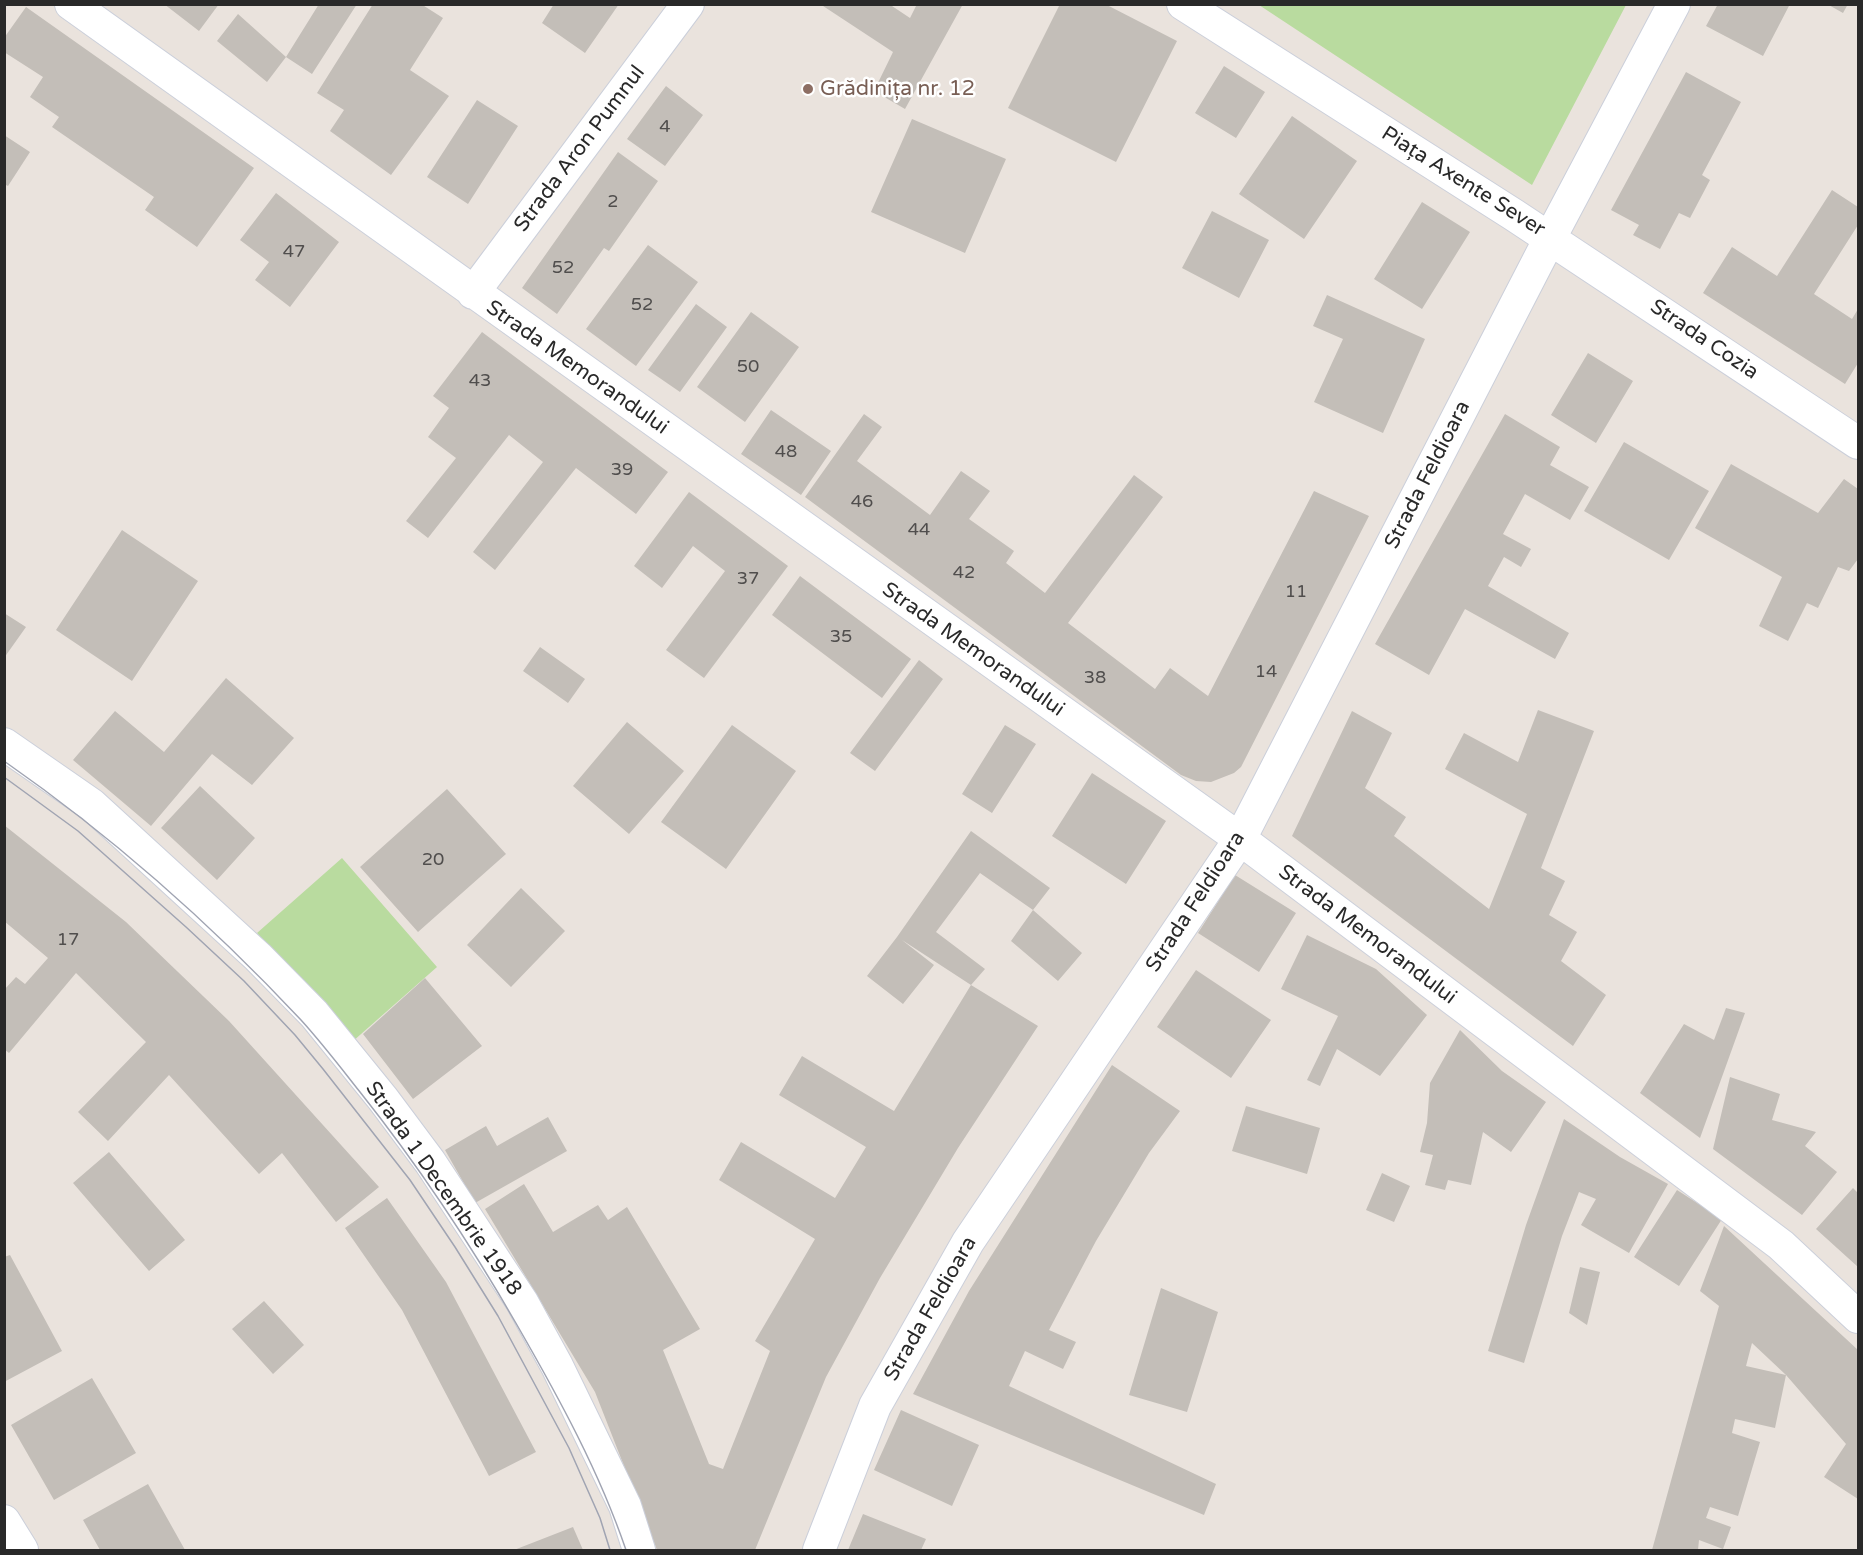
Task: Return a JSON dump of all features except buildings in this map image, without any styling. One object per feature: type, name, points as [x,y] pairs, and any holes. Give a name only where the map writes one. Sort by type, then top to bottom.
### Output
[{"type":"street","name":"Strada Memorandului","points":[[71,4],[1239,839],[1781,1245],[1858,1317]]},
{"type":"street","name":"Strada Aron Pumnul","points":[[473,293],[688,4]]},
{"type":"street","name":"Piața Axente Sever","points":[[1183,4],[1550,238],[1674,4]]},
{"type":"street","name":"Strada Cozia","points":[[1550,238],[1858,443]]},
{"type":"street","name":"Strada Feldioara","points":[[819,1551],[874,1406],[968,1242],[1239,839],[1550,238]]},
{"type":"street","name":"Strada 1 Decembrie 1918","points":[[4,744],[92,805],[258,957],[314,1014],[383,1099],[430,1162],[522,1302],[557,1366],[620,1496],[639,1551]]},
{"type":"street","points":[[4,1521],[22,1551]]},
{"type":"green space","points":[[1259,5],[1626,5],[1532,185]]},
{"type":"green space","points":[[342,858],[437,967],[352,1042],[257,933]]},
{"type":"tram line","points":[[4,761],[83,819],[196,916],[301,1020],[346,1074],[423,1176],[499,1294],[548,1380],[591,1463],[626,1550]]},
{"type":"tram line","points":[[4,777],[78,831],[186,927],[244,981],[295,1035],[323,1069],[410,1180],[498,1316],[569,1448],[600,1518],[610,1550]]},
{"type":"place","name":"Grădinița nr. 12","points":[[808,89]]}]
